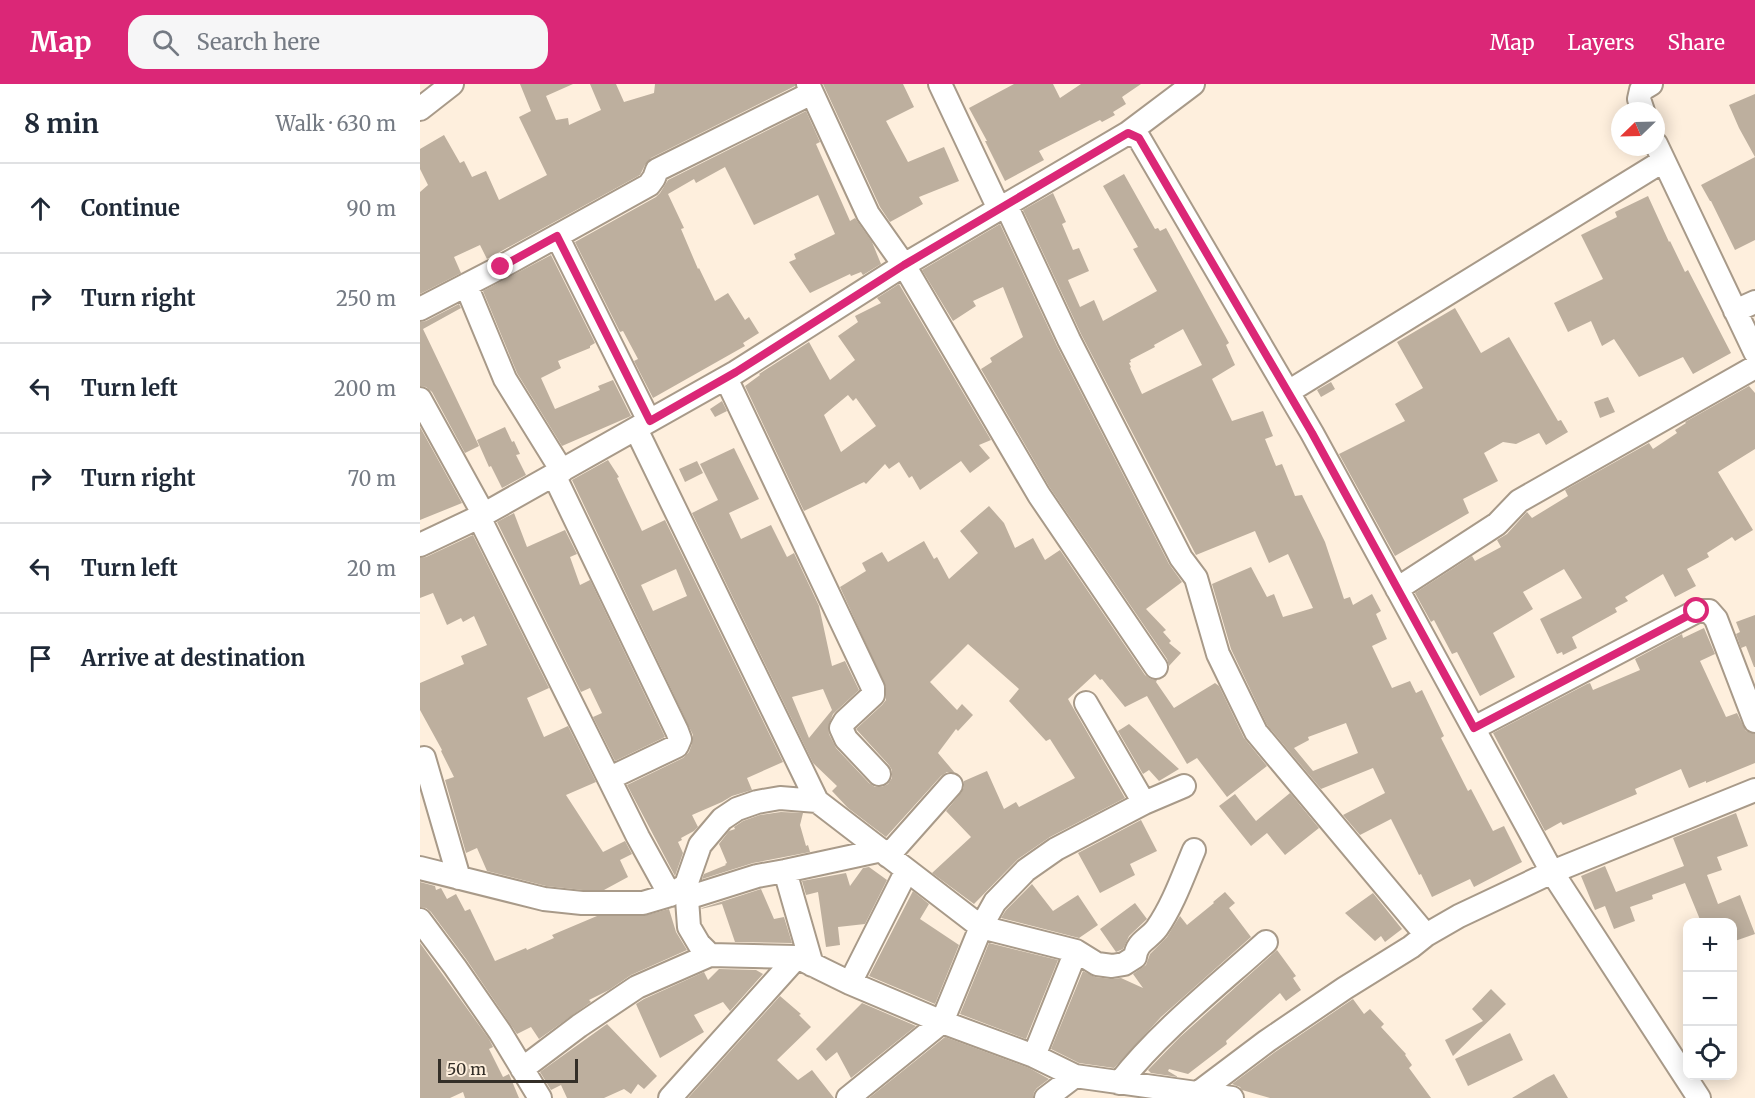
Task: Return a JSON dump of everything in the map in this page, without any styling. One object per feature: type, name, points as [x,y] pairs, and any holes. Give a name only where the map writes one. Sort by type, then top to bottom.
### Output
[{"type":"street","points":[[420,109],[452,84]]},
{"type":"street","points":[[940,84],[1181,558],[1196,578],[1218,654],[1256,732],[1418,941]]},
{"type":"street","points":[[420,545],[481,516],[726,378],[904,265],[1128,133],[1193,84]]},
{"type":"street","points":[[1640,102],[1641,90],[1651,84]]},
{"type":"street","points":[[420,309],[649,185],[657,170],[810,88],[868,214],[904,265],[1039,495],[1156,667]]},
{"type":"street","points":[[1128,133],[1139,138],[1312,433],[1552,872],[1699,1098]]},
{"type":"street","points":[[1288,392],[1654,156]]},
{"type":"street","points":[[1661,156],[1745,307],[1755,352]]},
{"type":"street","points":[[557,236],[818,801],[981,927],[1076,951],[1097,964],[1112,966],[1124,964],[1135,957],[1136,948],[1156,929],[1171,904],[1194,850]]},
{"type":"street","points":[[466,285],[505,379],[558,473],[680,739],[677,746],[610,778]]},
{"type":"street","points":[[1397,588],[1497,524],[1519,501],[1755,367]]},
{"type":"street","points":[[726,378],[873,688],[873,695],[845,721],[841,728],[846,739],[879,774]]},
{"type":"street","points":[[420,399],[481,516],[638,837],[681,893],[689,927],[699,944],[710,955]]},
{"type":"street","points":[[1474,728],[1697,611],[1709,611],[1716,619],[1755,721]]},
{"type":"street","points":[[1086,703],[1144,803]]},
{"type":"street","points":[[421,755],[459,878]]},
{"type":"street","points":[[420,868],[544,899],[582,903],[643,903],[757,876],[885,853],[951,785]]},
{"type":"street","points":[[848,1098],[942,1023],[981,927],[995,902],[1026,870],[1056,849],[1144,803],[1184,786]]},
{"type":"street","points":[[1197,1095],[1267,1041],[1345,988],[1459,916],[1552,872],[1755,790]]},
{"type":"street","points":[[681,893],[700,844],[722,819],[737,809],[757,802],[780,798],[818,801]]},
{"type":"street","points":[[850,983],[907,870]]},
{"type":"street","points":[[785,871],[805,961]]},
{"type":"street","points":[[420,920],[462,976],[540,1098]]},
{"type":"street","points":[[1119,1083],[1164,1034],[1266,942]]},
{"type":"street","points":[[1034,1056],[1076,951]]},
{"type":"street","points":[[522,1069],[579,1026],[637,987],[710,955],[805,961],[942,1023],[1034,1056],[1075,1076],[1197,1095],[1232,1098]]},
{"type":"street","points":[[670,1098],[805,961]]},
{"type":"street","points":[[1046,1098],[1075,1076]]},
{"type":"building","points":[[520,84],[573,84],[546,96],[556,120],[568,118],[569,125],[601,110],[590,84],[616,84],[624,102],[654,93],[655,84],[795,84],[795,86],[651,158],[640,175],[487,259],[480,245],[454,257],[461,273],[420,294],[420,192],[428,185],[420,169],[420,149],[444,135],[460,163],[464,161],[472,177],[486,171],[499,200],[547,175],[519,117],[531,111]]},
{"type":"building","points":[[823,84],[903,84],[914,107],[886,121],[908,162],[944,147],[959,181],[919,197],[923,204],[890,222],[880,207]]},
{"type":"building","points":[[1014,84],[1053,84],[1060,98],[1081,84],[1141,84],[1122,97],[1126,104],[1113,112],[1115,115],[1102,122],[1100,120],[1039,151],[1044,160],[1005,181],[969,108]]},
{"type":"building","points":[[1755,94],[1755,157],[1729,105]]},
{"type":"building","points":[[806,111],[820,142],[816,144],[850,221],[855,218],[872,242],[881,264],[863,275],[861,272],[851,276],[850,274],[810,293],[789,262],[796,259],[794,254],[835,234],[818,195],[754,225],[725,167],[696,183],[694,179],[668,194],[684,228],[681,229],[698,269],[715,301],[728,293],[745,320],[749,317],[759,333],[743,343],[745,346],[653,398],[634,361],[638,359],[623,331],[620,332],[575,242],[656,197],[668,180]]},
{"type":"building","points":[[1755,157],[1755,240],[1735,250],[1701,185]]},
{"type":"building","points":[[1124,174],[1155,229],[1158,228],[1160,231],[1166,228],[1229,343],[1226,345],[1235,365],[1212,379],[1232,421],[1263,411],[1273,436],[1265,439],[1276,466],[1282,464],[1295,496],[1302,495],[1325,542],[1344,599],[1350,597],[1353,605],[1372,594],[1381,611],[1376,614],[1387,639],[1372,646],[1392,688],[1410,681],[1416,693],[1422,690],[1444,736],[1441,738],[1468,791],[1471,789],[1493,831],[1504,826],[1522,862],[1474,887],[1470,879],[1432,897],[1391,819],[1360,835],[1343,815],[1385,793],[1373,768],[1321,789],[1267,725],[1231,649],[1212,584],[1251,567],[1267,597],[1274,594],[1283,617],[1313,608],[1288,554],[1269,563],[1255,531],[1196,555],[1081,334],[1023,210],[1053,193],[1066,222],[1062,224],[1073,250],[1079,248],[1089,271],[1068,280],[1080,307],[1094,300],[1103,321],[1157,291],[1133,249],[1138,247],[1103,186]],"holes":[[[1183,329],[1202,365],[1142,394],[1130,368],[1130,360]],[[1346,723],[1358,753],[1313,771],[1294,748],[1309,740],[1308,737]]]},
{"type":"building","points":[[1648,196],[1669,242],[1685,272],[1688,270],[1731,353],[1693,374],[1683,357],[1639,377],[1614,339],[1602,346],[1591,321],[1568,332],[1554,303],[1603,279],[1581,235],[1617,217],[1615,212]]},
{"type":"building","points":[[1000,224],[1057,346],[1169,564],[1182,582],[1146,609],[1166,630],[1163,632],[1171,641],[1169,643],[1181,653],[1169,666],[1167,659],[1050,488],[981,369],[992,362],[990,358],[1023,337],[1003,287],[973,301],[976,306],[953,321],[922,270]]},
{"type":"building","points":[[551,255],[595,343],[590,348],[558,361],[561,368],[541,378],[555,409],[600,390],[598,386],[613,380],[631,416],[562,446],[517,373],[483,291]]},
{"type":"building","points":[[899,284],[991,440],[979,445],[990,458],[970,473],[961,461],[920,490],[912,476],[909,478],[899,462],[889,469],[885,464],[866,484],[864,482],[804,511],[745,386],[759,374],[809,342],[830,380],[855,360],[838,336],[858,322],[855,316],[881,303],[877,298]],"holes":[[[848,395],[853,401],[856,398],[876,426],[841,452],[824,415]]]},
{"type":"building","points":[[459,304],[461,308],[423,329],[479,446],[465,453],[432,392],[420,386],[420,322]]},
{"type":"building","points":[[1455,308],[1481,353],[1509,337],[1558,421],[1561,420],[1568,432],[1546,445],[1539,433],[1516,444],[1503,442],[1484,453],[1498,481],[1463,499],[1469,513],[1395,556],[1339,454],[1405,421],[1395,404],[1423,388],[1397,342]]},
{"type":"building","points":[[1331,382],[1335,389],[1321,397],[1317,390]]},
{"type":"building","points":[[1749,386],[1755,393],[1755,449],[1718,472],[1753,530],[1735,541],[1732,537],[1707,553],[1709,557],[1687,569],[1696,586],[1675,597],[1663,574],[1625,597],[1628,601],[1615,608],[1617,612],[1572,637],[1577,648],[1563,655],[1562,652],[1557,654],[1540,619],[1582,598],[1564,569],[1523,592],[1533,609],[1493,633],[1515,677],[1480,696],[1457,652],[1452,654],[1434,620],[1431,622],[1415,593],[1472,556],[1475,561],[1501,547],[1497,540],[1507,534],[1527,512],[1532,518],[1568,496],[1565,490],[1649,443],[1653,449],[1677,433],[1675,430],[1685,422]]},
{"type":"building","points":[[1608,397],[1615,412],[1600,418],[1594,402]]},
{"type":"building","points":[[722,401],[727,411],[715,417],[710,409]]},
{"type":"building","points":[[420,427],[462,503],[420,520]]},
{"type":"building","points":[[505,427],[520,454],[516,455],[526,475],[502,488],[491,466],[489,467],[477,440]]},
{"type":"building","points":[[734,448],[759,499],[729,513],[741,539],[771,525],[787,557],[794,553],[819,606],[832,666],[845,661],[859,690],[833,714],[828,727],[829,734],[836,748],[875,787],[888,784],[892,778],[892,770],[856,729],[886,700],[886,688],[840,587],[866,571],[862,563],[882,552],[888,562],[924,541],[934,559],[937,557],[949,579],[978,553],[960,531],[989,506],[1004,523],[1015,548],[1033,538],[1045,560],[1060,550],[1145,675],[1157,680],[1156,682],[1174,708],[1215,683],[1219,686],[1244,738],[1267,766],[1227,797],[1197,758],[1187,764],[1147,696],[1125,707],[1102,679],[1100,680],[1095,674],[1068,699],[1125,798],[1050,837],[1018,859],[974,904],[932,873],[971,837],[946,811],[961,793],[964,781],[987,771],[1004,809],[1016,802],[1019,807],[1075,778],[1050,739],[1046,741],[1009,701],[1019,689],[968,644],[930,682],[957,710],[962,704],[973,715],[958,731],[956,729],[938,753],[955,773],[947,772],[941,776],[886,837],[848,808],[832,791],[837,786],[813,763],[690,509],[692,513],[718,500],[700,464]],"holes":[[[823,689],[832,710],[809,738],[792,697]]]},
{"type":"building","points":[[608,460],[619,477],[617,478],[642,531],[665,520],[783,762],[747,778],[752,790],[732,796],[692,815],[698,827],[678,842],[683,853],[675,876],[627,785],[683,758],[689,752],[693,735],[572,480]],"holes":[[[676,569],[687,596],[653,611],[641,585]]]},
{"type":"building","points":[[697,461],[703,473],[685,482],[679,469]]},
{"type":"building","points":[[514,513],[527,547],[565,530],[577,554],[570,557],[580,585],[590,580],[665,737],[615,761],[593,717],[602,713],[590,688],[581,692],[497,522]]},
{"type":"building","points":[[473,535],[549,688],[527,698],[544,737],[568,726],[596,782],[566,795],[603,852],[625,841],[632,854],[620,860],[628,877],[604,890],[546,886],[487,871],[477,848],[466,853],[445,780],[454,777],[420,710],[420,683],[464,664],[461,656],[487,645],[474,616],[463,622],[461,618],[447,625],[433,593],[420,598],[420,558]]},
{"type":"building","points":[[1755,615],[1754,667],[1746,646],[1741,648],[1736,634],[1740,632],[1736,622]]},
{"type":"building","points":[[1704,628],[1715,654],[1700,661],[1726,717],[1737,713],[1746,731],[1755,734],[1755,763],[1689,788],[1681,769],[1635,789],[1637,794],[1563,825],[1561,822],[1545,831],[1493,733],[1587,684],[1590,683],[1593,690],[1640,670],[1635,659],[1682,634],[1683,638]]},
{"type":"building","points":[[1129,724],[1179,769],[1159,781],[1149,770],[1143,774],[1118,731]]},
{"type":"building","points":[[1290,793],[1319,828],[1285,855],[1267,833],[1251,846],[1219,806],[1235,794],[1256,821]]},
{"type":"building","points":[[781,812],[803,813],[800,825],[810,852],[753,863],[702,879],[704,874],[726,865],[719,844],[729,831],[735,829],[734,827],[743,821],[760,815]]},
{"type":"building","points":[[1736,813],[1748,846],[1717,857],[1722,870],[1707,875],[1718,904],[1740,895],[1755,934],[1737,940],[1737,918],[1699,918],[1685,883],[1652,895],[1653,899],[1630,907],[1635,921],[1614,929],[1605,906],[1595,910],[1581,876],[1605,866],[1616,892],[1684,866],[1673,838]]},
{"type":"building","points":[[1141,820],[1157,851],[1130,864],[1135,875],[1100,893],[1078,853]]},
{"type":"building","points":[[869,867],[887,880],[865,924],[838,927],[840,945],[826,947],[818,892],[806,895],[802,881],[846,873],[850,886],[863,868]]},
{"type":"building","points":[[420,882],[435,886],[436,890],[441,888],[447,899],[456,894],[465,911],[470,909],[495,961],[526,948],[527,950],[554,938],[552,935],[597,916],[643,916],[669,909],[676,932],[687,950],[631,975],[589,1000],[591,1002],[539,1039],[531,1027],[517,1034],[431,912],[420,907]]},
{"type":"building","points":[[1032,884],[1053,911],[1078,895],[1098,925],[1079,938],[1001,918]]},
{"type":"building","points":[[761,889],[774,919],[784,917],[792,943],[735,942],[722,904],[701,909],[702,908]]},
{"type":"building","points":[[913,891],[929,904],[920,919],[959,945],[935,1004],[869,976]]},
{"type":"building","points":[[1225,892],[1235,903],[1229,908],[1251,937],[1161,1017],[1114,1068],[1079,1063],[1051,1049],[1083,971],[1095,977],[1121,978],[1143,988],[1133,974],[1146,965],[1150,954],[1167,937],[1180,916],[1187,925]]},
{"type":"building","points":[[1373,893],[1402,929],[1385,942],[1381,936],[1375,941],[1345,913]]},
{"type":"building","points":[[1135,903],[1147,919],[1129,936],[1123,949],[1116,952],[1100,929]]},
{"type":"building","points":[[420,943],[489,1039],[493,1047],[489,1049],[503,1077],[509,1074],[519,1098],[465,1098],[463,1092],[450,1098],[420,1098]]},
{"type":"building","points":[[989,943],[1058,960],[1026,1039],[960,1014]]},
{"type":"building","points":[[1277,950],[1296,976],[1293,978],[1301,990],[1286,1001],[1280,993],[1226,1041],[1227,1044],[1188,1074],[1169,1069],[1168,1071],[1178,1077],[1151,1073],[1148,1070],[1180,1037]]},
{"type":"building","points":[[719,969],[756,970],[763,974],[730,1011],[723,1002],[694,1015],[704,1032],[660,1058],[636,1004],[704,972],[708,980]]},
{"type":"building","points":[[1491,989],[1506,1004],[1453,1056],[1445,1040],[1483,1021],[1472,1009]]},
{"type":"building","points":[[780,996],[801,1014],[799,1015],[811,1027],[777,1060],[798,1080],[812,1070],[834,1098],[688,1098]]},
{"type":"building","points":[[1353,999],[1364,1014],[1370,1009],[1384,1024],[1381,1027],[1406,1054],[1412,1065],[1409,1068],[1431,1098],[1270,1098],[1242,1090],[1232,1084],[1275,1052]]},
{"type":"building","points":[[862,1003],[916,1026],[851,1078],[837,1052],[826,1061],[816,1049]]},
{"type":"building","points":[[607,1024],[657,1076],[644,1089],[638,1084],[631,1094],[624,1089],[604,1098],[567,1098],[561,1085],[551,1090],[540,1072]]},
{"type":"building","points":[[1510,1033],[1523,1060],[1468,1086],[1455,1059]]},
{"type":"building","points":[[945,1037],[1029,1068],[1049,1079],[1037,1088],[1033,1098],[869,1098]]},
{"type":"building","points":[[1554,1074],[1568,1098],[1512,1098],[1546,1078]]},
{"type":"route","points":[[501,267],[557,236],[650,421],[736,372],[904,265],[1128,133],[1139,138],[1312,433],[1474,728],[1697,611]]}]
